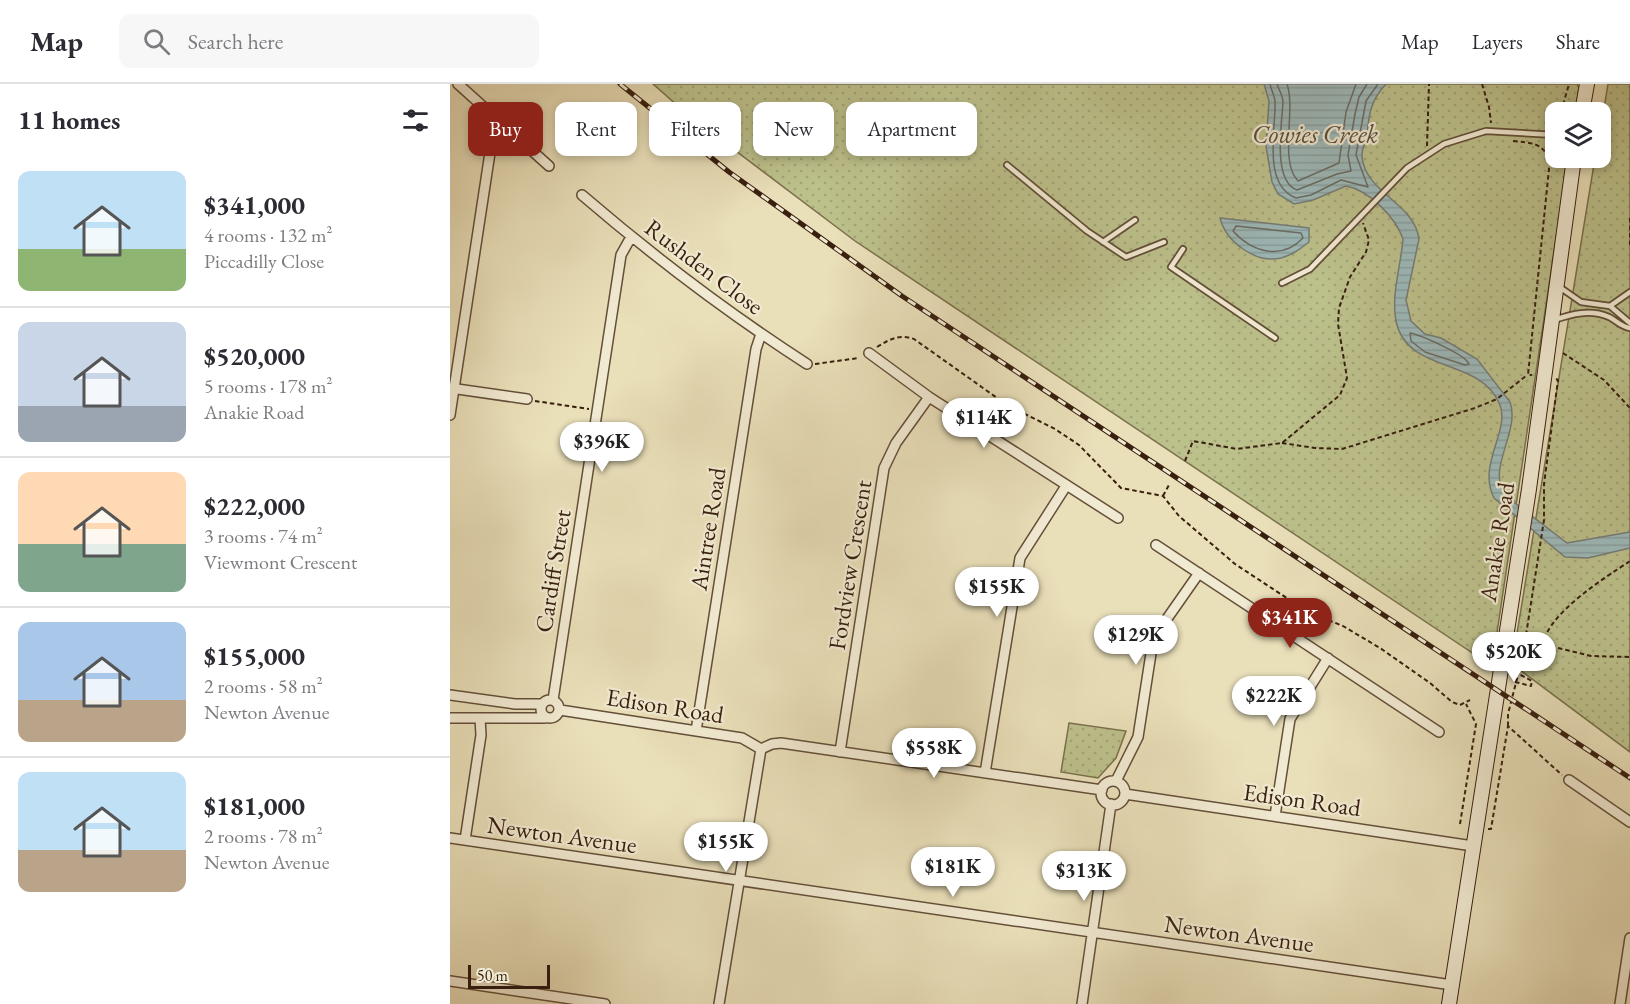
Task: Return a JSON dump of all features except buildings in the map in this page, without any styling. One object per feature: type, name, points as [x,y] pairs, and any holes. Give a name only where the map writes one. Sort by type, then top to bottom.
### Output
[{"type":"main road","points":[[1584,102],[1587,84]]},
{"type":"main road","name":"Anakie Road","points":[[1449,1004],[1528,489],[1534,376],[1551,320],[1573,168]]},
{"type":"street","points":[[458,84],[476,102]]},
{"type":"street","points":[[450,415],[452,389],[489,156]]},
{"type":"street","points":[[537,156],[549,166]]},
{"type":"street","name":"Rushden Close","points":[[582,195],[631,237],[761,334],[807,364]]},
{"type":"street","name":"Cardiff Street","points":[[553,700],[621,255],[631,237]]},
{"type":"street","name":"Aintree Road","points":[[696,731],[756,349],[761,334]]},
{"type":"street","points":[[869,353],[929,397],[1118,518]]},
{"type":"street","points":[[452,389],[526,399]]},
{"type":"street","name":"Fordview Crescent","points":[[840,752],[884,468],[896,443],[929,397]]},
{"type":"street","points":[[985,773],[1020,558],[1066,486]]},
{"type":"street","points":[[1156,545],[1439,732]]},
{"type":"street","points":[[1116,781],[1138,737],[1152,647],[1157,633],[1199,573]]},
{"type":"street","points":[[1275,816],[1290,719],[1328,658]]},
{"type":"street","points":[[450,695],[514,704],[542,704],[553,700],[558,704],[560,710],[555,718],[450,718]]},
{"type":"street","points":[[542,704],[541,713],[545,718]]},
{"type":"street","name":"Edison Road","points":[[560,710],[742,738],[761,750]]},
{"type":"street","points":[[465,840],[482,735],[480,718]]},
{"type":"street","points":[[719,1004],[761,750],[772,744],[781,743],[1102,790]]},
{"type":"street","points":[[1569,780],[1630,822]]},
{"type":"street","points":[[1116,781],[1124,788],[1125,794],[1119,803],[1111,804],[1105,801],[1102,790],[1109,782],[1116,781]]},
{"type":"street","name":"Edison Road","points":[[1125,794],[1473,846]]},
{"type":"street","points":[[1082,1004],[1111,804]]},
{"type":"street","name":"Newton Avenue","points":[[450,838],[1452,985]]},
{"type":"street","points":[[1620,1004],[1630,938]]},
{"type":"street","points":[[450,981],[605,1004]]},
{"type":"lane","points":[[1282,282],[1310,269],[1407,168],[1443,144],[1491,131],[1545,134]]},
{"type":"lane","points":[[1007,165],[1103,242],[1126,257],[1164,242]]},
{"type":"lane","points":[[1103,242],[1135,220]]},
{"type":"lane","points":[[1183,249],[1171,267],[1275,338]]},
{"type":"lane","points":[[1556,284],[1581,302],[1610,306],[1630,326]]},
{"type":"lane","points":[[1610,306],[1630,292]]},
{"type":"lane","points":[[1551,320],[1580,312],[1608,317],[1624,327],[1630,326]]},
{"type":"path","points":[[1427,147],[1429,84]]},
{"type":"path","points":[[1482,84],[1489,107],[1491,131],[1499,138],[1536,143],[1544,148],[1550,159],[1534,376]]},
{"type":"path","points":[[1564,102],[1569,84]]},
{"type":"path","points":[[1282,442],[1340,395],[1347,378],[1338,324],[1339,308],[1350,277],[1366,252],[1369,240],[1361,217]]},
{"type":"path","points":[[1630,218],[1630,246]]},
{"type":"path","points":[[807,364],[825,365],[858,358],[893,338],[903,336],[914,339],[1007,405],[1055,429],[1079,445],[1121,488],[1163,496],[1179,516],[1235,564],[1308,612],[1343,626],[1380,648],[1430,683],[1452,702],[1466,704]]},
{"type":"path","points":[[1563,353],[1604,380],[1630,408]]},
{"type":"path","points":[[1185,461],[1193,441],[1237,449],[1282,442],[1315,448],[1342,449],[1475,408],[1497,399],[1534,376],[1558,380],[1544,484],[1544,520],[1521,667]]},
{"type":"path","points":[[526,399],[598,411]]},
{"type":"path","points":[[1163,496],[1170,483]]},
{"type":"path","points":[[1491,829],[1517,673],[1541,647],[1547,630],[1555,620],[1583,592],[1591,590],[1630,561]]},
{"type":"path","points":[[1541,647],[1550,646],[1591,656],[1630,657]]},
{"type":"path","points":[[1515,682],[1531,686],[1532,681],[1517,673]]},
{"type":"path","points":[[1466,704],[1470,700]]},
{"type":"path","points":[[1460,824],[1476,724],[1466,704]]},
{"type":"path","points":[[1508,726],[1569,780]]},
{"type":"green space","points":[[653,84],[1577,84],[1579,88],[1577,102],[1545,102],[1545,168],[1567,168],[1492,666],[855,241],[741,155],[741,102],[673,102]]},
{"type":"green space","points":[[1608,84],[1630,84],[1630,752],[1512,664],[1593,168],[1611,168],[1611,102],[1605,102]]},
{"type":"green space","points":[[1069,723],[1126,731],[1116,758],[1098,778],[1061,772]]},
{"type":"water","name":"Cowies Creek","points":[[1264,84],[1386,84],[1372,107],[1362,157],[1365,170],[1380,189],[1409,216],[1419,239],[1406,300],[1411,321],[1425,334],[1441,338],[1477,359],[1510,402],[1511,426],[1499,475],[1501,487],[1507,497],[1567,543],[1630,532],[1630,548],[1588,558],[1565,557],[1494,498],[1489,473],[1501,426],[1500,405],[1491,390],[1477,379],[1414,350],[1403,338],[1396,321],[1395,301],[1403,239],[1394,222],[1380,206],[1364,193],[1346,186],[1313,200],[1294,204],[1278,194],[1272,182],[1266,146],[1269,101]]},
{"type":"water","points":[[1220,218],[1309,228],[1309,242],[1285,257],[1262,258],[1235,243],[1223,227]]},
{"type":"railway","points":[[620,84],[729,172],[902,296],[1630,778]]}]
